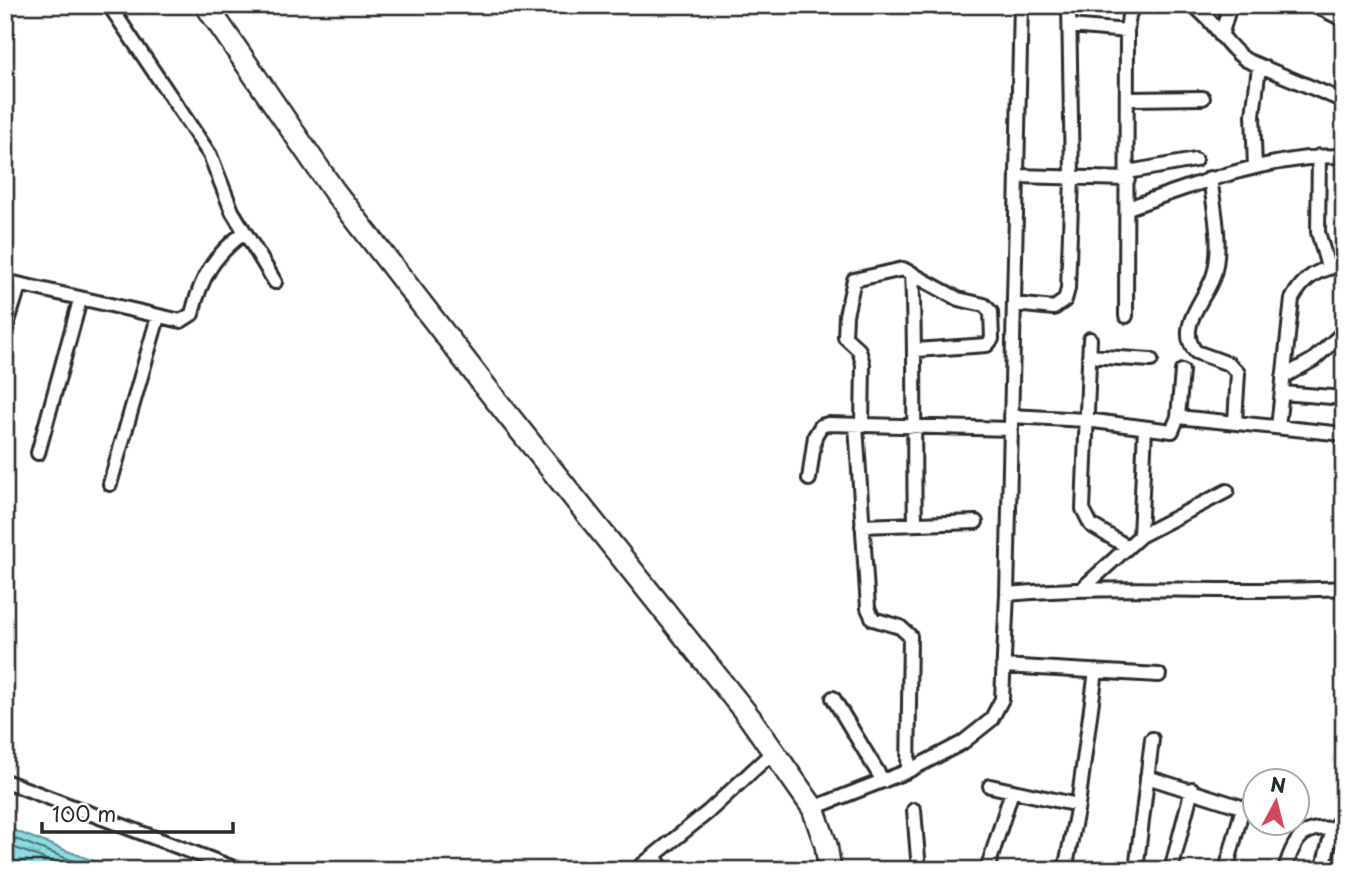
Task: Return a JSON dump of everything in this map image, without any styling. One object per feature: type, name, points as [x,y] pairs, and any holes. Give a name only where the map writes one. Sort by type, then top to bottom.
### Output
[{"type":"highway","points":[[206,5],[334,191],[774,751],[813,808],[826,845],[830,870]]},
{"type":"street","points":[[109,5],[210,155],[232,211],[275,282]]},
{"type":"street","points":[[813,808],[908,771],[962,743],[991,720],[1002,699],[1007,594],[1020,5]]},
{"type":"street","points":[[1014,304],[1054,308],[1065,300],[1072,177],[1069,5]]},
{"type":"street","points":[[1126,316],[1129,99],[1127,31],[1129,15],[1134,5]]},
{"type":"street","points":[[1192,5],[1212,21],[1233,51],[1259,67],[1344,101]]},
{"type":"street","points":[[1221,36],[1230,5]]},
{"type":"street","points":[[1314,5],[1344,20]]},
{"type":"street","points":[[1070,26],[1127,31]]},
{"type":"street","points":[[1255,167],[1253,115],[1259,67]]},
{"type":"street","points":[[1129,99],[1203,98]]},
{"type":"street","points":[[1128,208],[1210,178],[1255,167],[1303,156],[1344,156]]},
{"type":"street","points":[[1319,156],[1318,232],[1328,267]]},
{"type":"street","points":[[1017,176],[1128,176],[1195,160]]},
{"type":"street","points":[[1210,178],[1216,260],[1211,282],[1195,308],[1191,338],[1196,352],[1229,364],[1238,373],[1235,422]]},
{"type":"street","points":[[5,281],[158,317],[188,319],[209,267],[228,245],[245,232]]},
{"type":"street","points":[[1278,427],[1292,299],[1307,278],[1328,267],[1344,265]]},
{"type":"street","points":[[908,771],[910,636],[900,627],[879,623],[870,614],[862,526],[859,425],[863,364],[859,350],[845,337],[851,286],[859,277],[896,269],[912,273],[958,299],[984,305],[992,317],[992,339],[987,345],[916,350]]},
{"type":"street","points":[[912,273],[916,350],[913,428],[915,522]]},
{"type":"street","points":[[5,331],[19,286]]},
{"type":"street","points":[[38,453],[80,300]]},
{"type":"street","points":[[110,484],[158,317]]},
{"type":"street","points":[[992,317],[1014,318]]},
{"type":"street","points":[[1283,377],[1313,360],[1344,332]]},
{"type":"street","points":[[1090,339],[1083,509],[1086,518],[1099,530],[1126,546]]},
{"type":"street","points":[[1088,356],[1152,360]]},
{"type":"street","points":[[809,479],[817,429],[828,424],[913,428],[1086,420],[1172,431],[1178,417],[1182,371]]},
{"type":"street","points":[[1282,393],[1344,398]]},
{"type":"street","points":[[1178,417],[1344,434]]},
{"type":"street","points":[[1140,536],[1145,428]]},
{"type":"street","points":[[1084,587],[1140,536],[1227,492]]},
{"type":"street","points":[[862,526],[915,522],[976,522]]},
{"type":"street","points":[[1007,594],[1084,587],[1277,591],[1344,588]]},
{"type":"street","points":[[1003,666],[1159,675]]},
{"type":"street","points":[[1065,870],[1078,805],[1096,671]]},
{"type":"street","points":[[833,698],[883,781]]},
{"type":"street","points":[[1136,870],[1152,738]]},
{"type":"street","points":[[636,870],[655,857],[774,751]]},
{"type":"street","points":[[1147,777],[1240,806]]},
{"type":"street","points":[[5,781],[239,870]]},
{"type":"street","points":[[990,786],[1078,805]]},
{"type":"street","points":[[1171,870],[1192,789]]},
{"type":"street","points":[[987,870],[1012,791]]},
{"type":"street","points":[[914,810],[919,870]]},
{"type":"street","points":[[1321,870],[1344,815]]},
{"type":"street","points":[[1285,870],[1291,848],[1298,837],[1312,830],[1338,831]]},
{"type":"street","points":[[1226,870],[1240,833]]},
{"type":"street","points":[[655,857],[663,870]]},
{"type":"water","points":[[5,827],[117,870],[5,870]]}]
